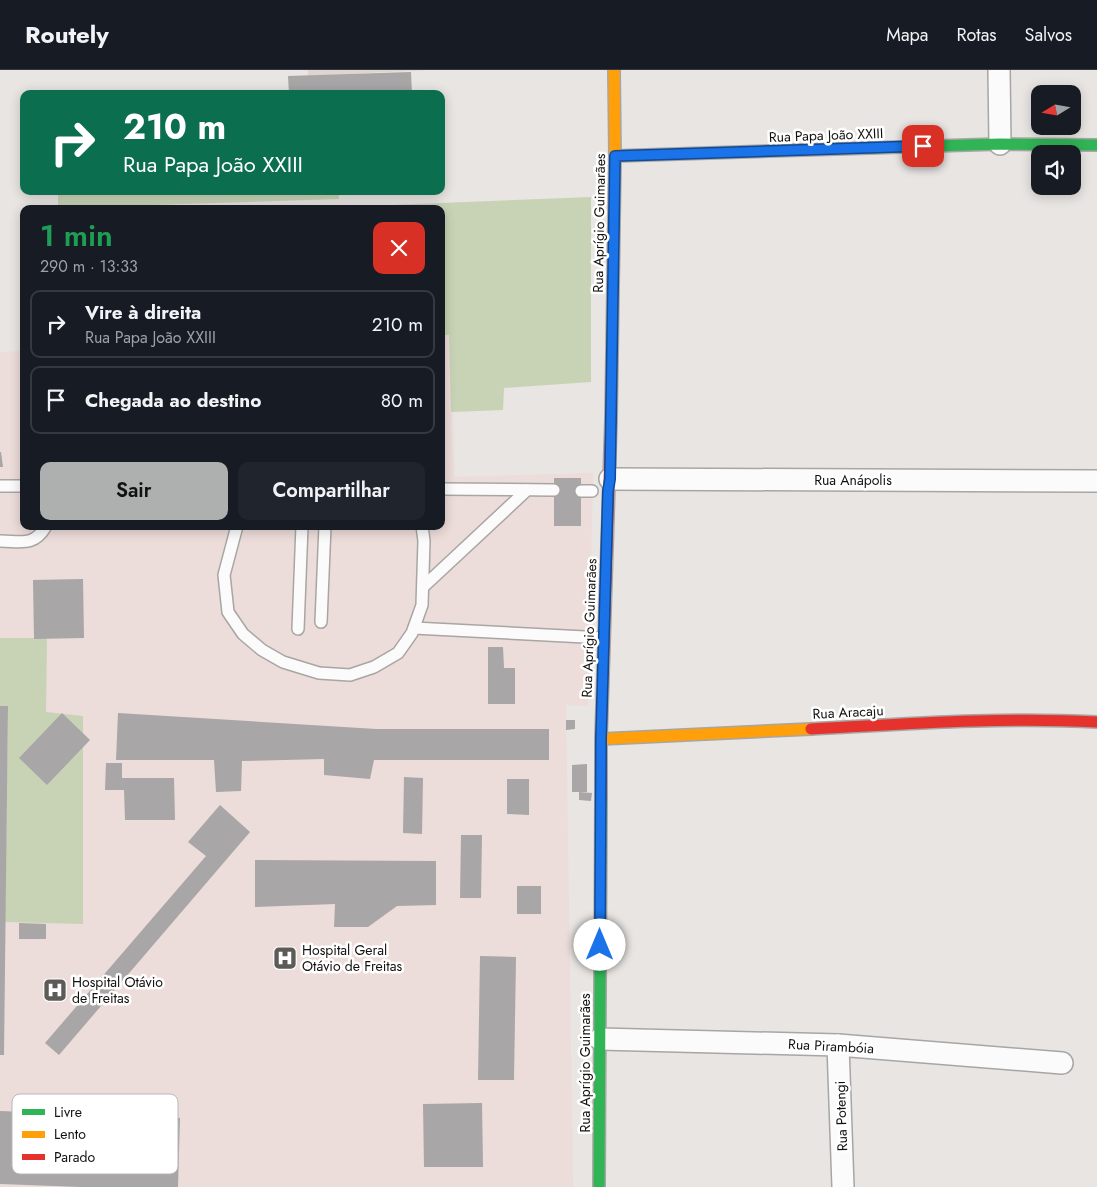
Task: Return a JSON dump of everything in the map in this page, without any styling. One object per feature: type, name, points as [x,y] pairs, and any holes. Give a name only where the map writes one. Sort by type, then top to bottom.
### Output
[{"type":"street","name":"Rua Aprígio Guimarães","points":[[599,1187],[601,739],[604,638],[598,488],[615,156],[614,70]]},
{"type":"street","points":[[999,70],[1000,144]]},
{"type":"street","name":"Rua Papa João XXIII","points":[[615,156],[1000,144],[1097,144]]},
{"type":"street","name":"Rua Anápolis","points":[[598,488],[1097,481]]},
{"type":"street","name":"Rua Aracaju","points":[[601,739],[989,720],[1042,719],[1097,722]]},
{"type":"street","name":"Rua Pirambóia","points":[[600,1039],[838,1045],[1062,1063]]},
{"type":"street","name":"Rua Potengi","points":[[838,1045],[843,1187]]},
{"type":"lane","points":[[0,486],[20,486]]},
{"type":"lane","points":[[445,489],[554,490]]},
{"type":"lane","points":[[423,586],[528,490]]},
{"type":"lane","points":[[0,540],[31,541],[40,536],[44,530]]},
{"type":"lane","points":[[235,530],[224,575],[228,612],[243,634],[262,650],[284,662],[320,673],[350,675],[374,667],[398,653],[414,628],[422,605],[424,540],[423,530]]},
{"type":"lane","points":[[298,629],[302,530]]},
{"type":"lane","points":[[321,622],[325,530]]},
{"type":"lane","points":[[414,628],[604,638]]},
{"type":"shaded area","points":[[308,70],[428,70],[308,76]]},
{"type":"shaded area","name":"Hospital Geral Otávio de Freitas","points":[[445,335],[449,335],[454,477],[593,473],[588,706],[566,705],[573,1187],[0,1187],[0,352],[20,351],[20,530],[445,530]]},
{"type":"green space","points":[[58,195],[339,195],[339,199],[152,205],[58,205]]},
{"type":"green space","points":[[591,197],[591,382],[504,388],[503,410],[451,412],[449,335],[445,335],[445,205],[390,205]]},
{"type":"green space","points":[[0,638],[47,638],[46,712],[83,716],[83,924],[5,922],[8,707],[0,706]]},
{"type":"building","points":[[411,72],[412,90],[289,90],[288,76]]},
{"type":"building","points":[[1,452],[3,467],[0,467]]},
{"type":"building","points":[[554,478],[581,478],[581,526],[554,526]]},
{"type":"building","points":[[83,579],[84,638],[34,639],[33,580]]},
{"type":"building","points":[[488,647],[503,647],[504,668],[515,668],[515,704],[488,704]]},
{"type":"building","points":[[0,706],[8,706],[4,1055],[0,1055]]},
{"type":"building","points":[[62,713],[90,740],[47,785],[19,758]]},
{"type":"building","points":[[118,713],[376,729],[549,729],[549,760],[374,760],[370,779],[324,775],[324,759],[242,761],[241,791],[216,792],[214,760],[116,760]]},
{"type":"building","points":[[566,720],[575,720],[575,729],[566,730]]},
{"type":"building","points":[[106,763],[122,763],[122,778],[174,778],[175,820],[125,820],[124,790],[105,790]]},
{"type":"building","points":[[587,764],[587,792],[572,792],[572,765]]},
{"type":"building","points":[[404,777],[423,778],[422,834],[403,833]]},
{"type":"building","points":[[507,779],[529,779],[529,815],[507,814]]},
{"type":"building","points":[[579,792],[592,793],[591,801],[579,800]]},
{"type":"building","points":[[220,805],[250,832],[59,1055],[45,1043],[206,856],[188,842]]},
{"type":"building","points":[[461,835],[482,835],[481,898],[460,898]]},
{"type":"building","points":[[255,860],[436,861],[436,905],[397,906],[368,927],[334,927],[335,904],[255,907]]},
{"type":"building","points":[[517,886],[541,886],[541,914],[517,914]]},
{"type":"building","points":[[19,923],[46,924],[46,939],[19,939]]},
{"type":"building","points":[[480,956],[516,957],[514,1080],[478,1080]]},
{"type":"building","points":[[482,1103],[483,1167],[424,1167],[423,1104]]},
{"type":"building","points":[[0,1111],[12,1111],[12,1174],[178,1174],[178,1118],[180,1118],[178,1187],[81,1187],[0,1184]]},
{"type":"traffic: fast","points":[[869,148],[1000,144],[1097,145]]},
{"type":"traffic: fast","points":[[599,1187],[601,798]]},
{"type":"traffic: slow","points":[[611,419],[615,156],[614,70]]},
{"type":"traffic: slow","points":[[615,156],[869,148]]},
{"type":"traffic: slow","points":[[601,739],[811,729]]},
{"type":"traffic: jam","points":[[601,798],[601,739],[611,419]]},
{"type":"traffic: jam","points":[[811,729],[918,723],[1026,720],[1097,722]]},
{"type":"place","name":"Hospital Geral Otávio de Freitas","points":[[285,958]]},
{"type":"place","name":"Hospital Otávio de Freitas","points":[[55,990]]},
{"type":"route","points":[[600,945],[601,739],[608,491],[610,479],[615,156],[923,146]]}]
